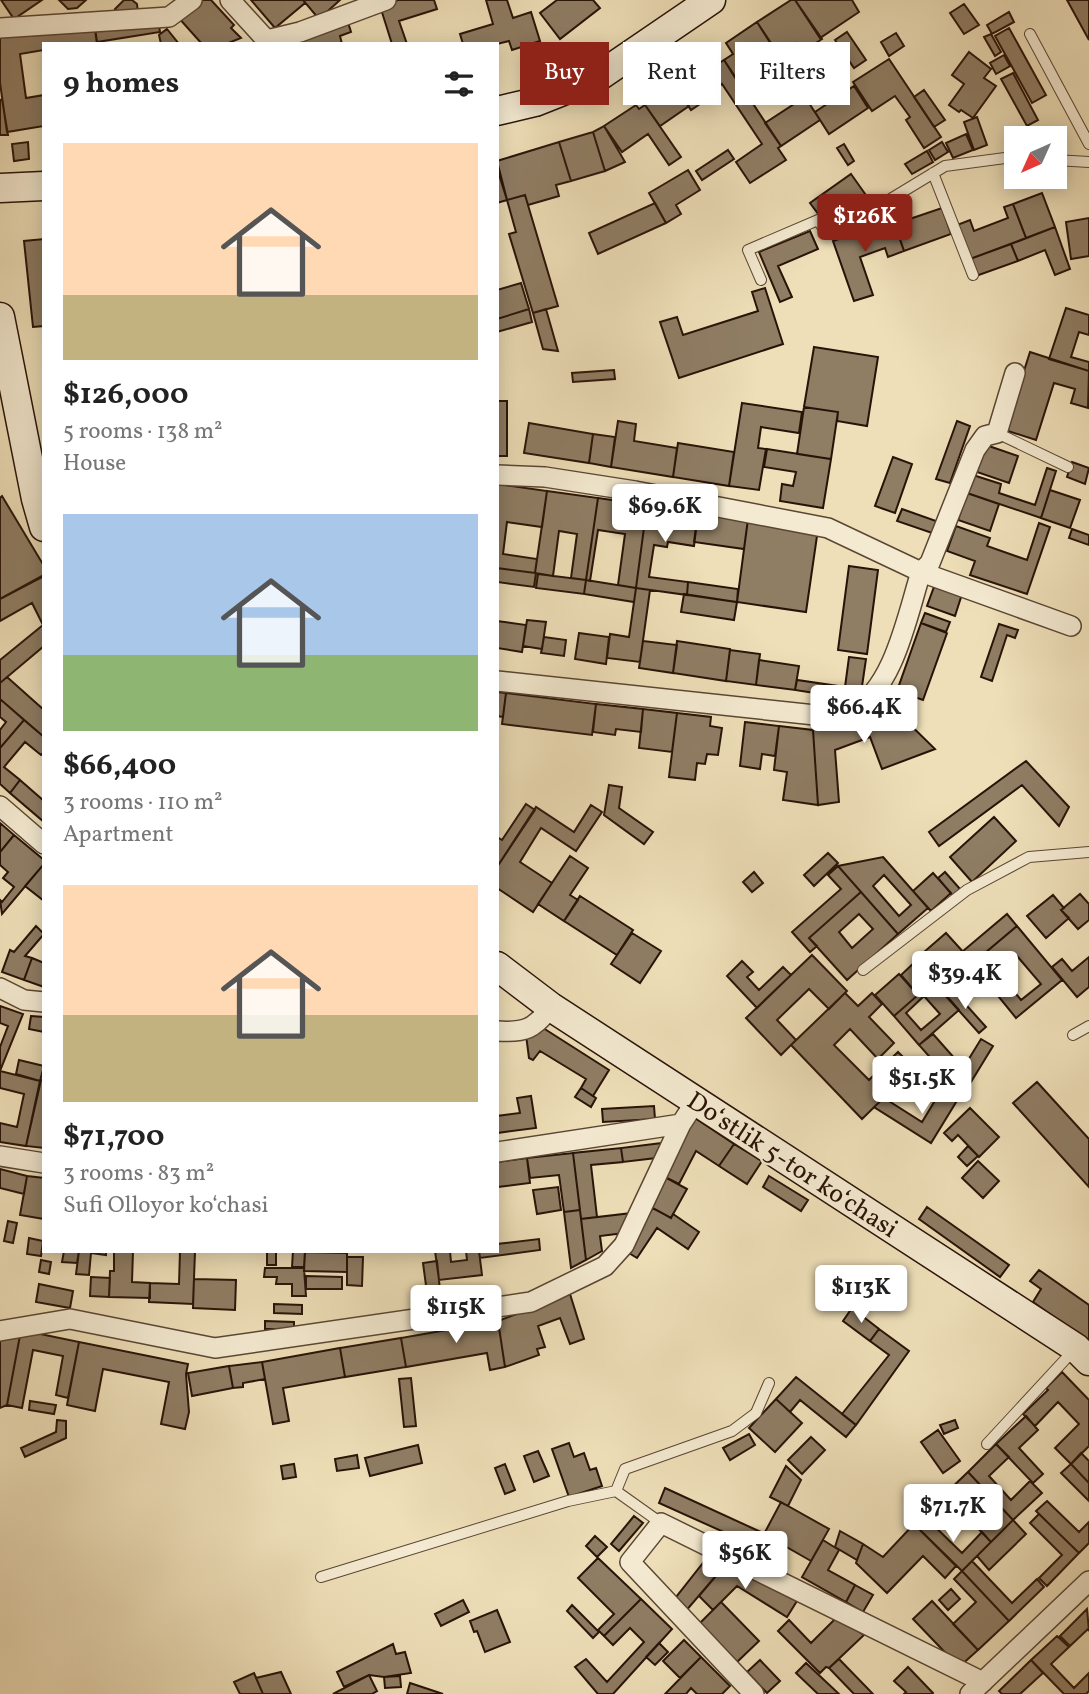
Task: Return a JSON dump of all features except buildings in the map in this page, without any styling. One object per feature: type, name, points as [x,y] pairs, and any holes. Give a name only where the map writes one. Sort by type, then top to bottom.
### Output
[{"type":"street","points":[[0,28],[169,17],[192,0]]},
{"type":"street","points":[[230,0],[268,42],[386,0]]},
{"type":"street","points":[[499,111],[535,102],[598,78],[707,1]]},
{"type":"street","points":[[0,188],[42,187]]},
{"type":"street","points":[[0,317],[42,520]]},
{"type":"street","points":[[499,681],[815,715],[851,711],[868,700],[891,665],[921,572],[930,563],[975,450],[985,436],[997,433],[1015,373]]},
{"type":"street","points":[[499,475],[545,477],[700,502],[828,528],[921,572],[1072,626]]},
{"type":"street","points":[[0,806],[42,842]]},
{"type":"street","name":"Doʻstlik 5-tor koʻchasi","points":[[499,968],[688,1113],[1082,1355]]},
{"type":"street","points":[[0,988],[24,1000],[42,1002]]},
{"type":"street","points":[[499,1031],[516,1033],[530,1029],[551,1007]]},
{"type":"street","points":[[499,1152],[688,1113]]},
{"type":"street","points":[[0,1331],[70,1319],[215,1348],[531,1302],[605,1266],[624,1245],[688,1113]]},
{"type":"street","points":[[0,1156],[42,1163]]},
{"type":"street","points":[[754,1694],[630,1562],[661,1523],[976,1688],[1089,1581]]},
{"type":"lane","points":[[1030,34],[1089,144]]},
{"type":"lane","points":[[761,280],[748,250],[818,220],[825,231],[861,217],[945,166],[1004,158]]},
{"type":"lane","points":[[1068,161],[1089,162]]},
{"type":"lane","points":[[933,173],[973,275]]},
{"type":"lane","points":[[997,433],[1068,467]]},
{"type":"lane","points":[[863,970],[967,890],[1029,858],[1089,852]]},
{"type":"lane","points":[[1073,1035],[1089,1026]]},
{"type":"lane","points":[[987,1444],[1082,1355]]},
{"type":"lane","points":[[616,1491],[625,1469],[732,1431],[756,1413],[769,1382]]},
{"type":"lane","points":[[321,1577],[568,1501],[616,1491],[661,1523]]}]
